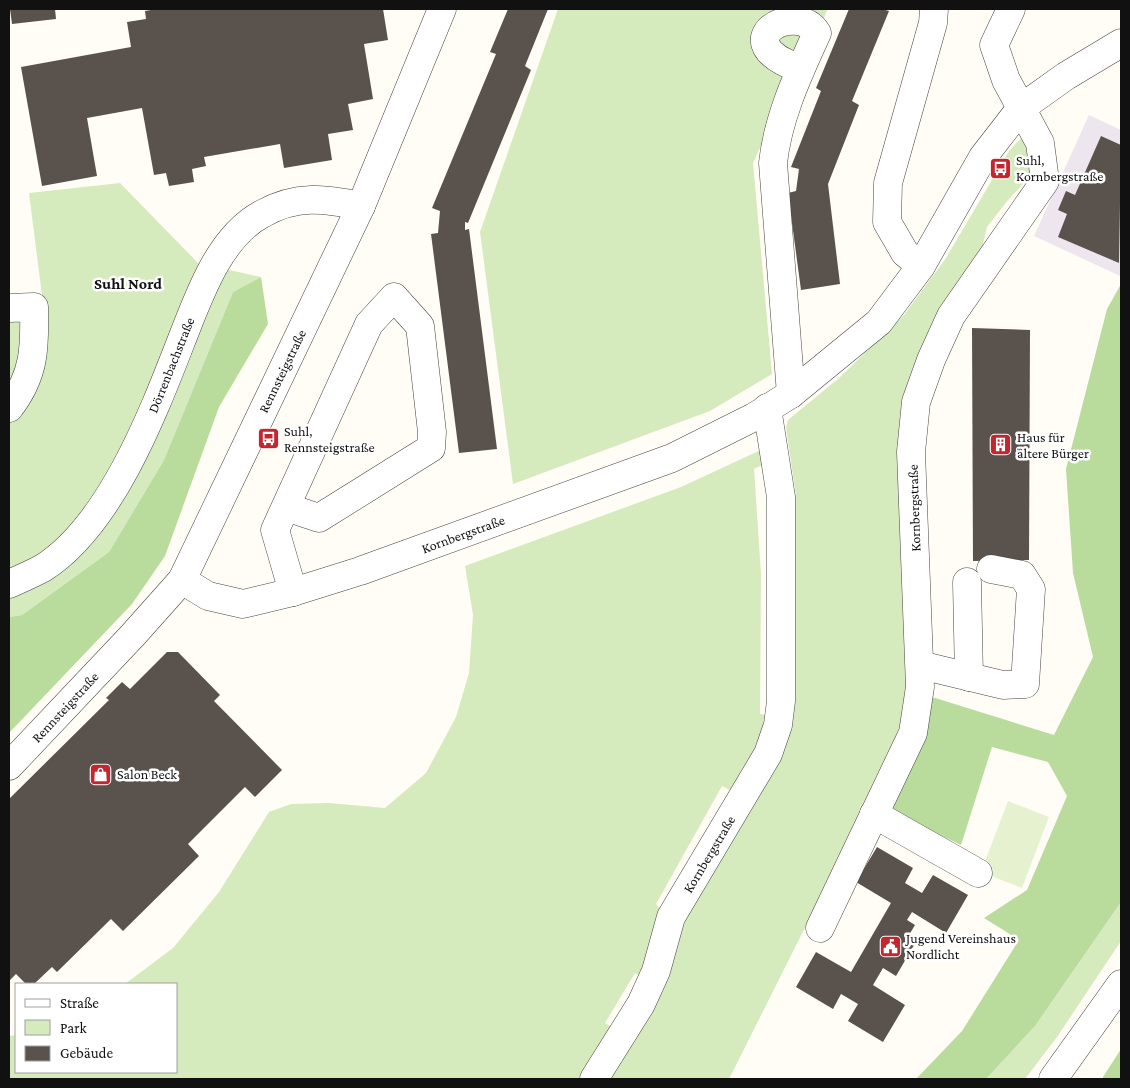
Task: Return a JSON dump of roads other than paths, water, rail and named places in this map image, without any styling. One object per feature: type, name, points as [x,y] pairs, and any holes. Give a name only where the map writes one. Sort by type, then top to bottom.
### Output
[{"type":"street","name":"Rennsteigstraße","points":[[9,766],[133,635],[182,580],[361,206],[442,9]]},
{"type":"street","points":[[920,266],[905,253],[887,222],[888,183],[933,23],[934,9]]},
{"type":"street","points":[[1011,9],[994,45],[1006,80],[1021,108]]},
{"type":"street","name":"Kornbergstraße","points":[[182,580],[208,596],[243,604],[293,592],[360,571],[672,458],[767,408],[791,394],[879,322],[920,266],[983,157],[1021,108],[1066,76],[1121,43]]},
{"type":"street","points":[[791,394],[773,163],[775,140],[801,69]]},
{"type":"street","name":"Kornbergstraße","points":[[820,928],[913,733],[920,688],[911,452],[916,402],[931,360],[952,316],[1045,181],[1040,143],[1021,108]]},
{"type":"street","name":"Dörrenbachstraße","points":[[9,584],[43,568],[68,547],[93,520],[125,467],[158,403],[197,302],[214,264],[239,232],[262,214],[293,202],[321,198],[361,206]]},
{"type":"street","points":[[286,507],[319,518],[431,448],[432,432],[420,326],[394,297],[369,324],[275,530],[293,592]]},
{"type":"street","points":[[9,308],[34,307],[35,343],[31,365],[23,388],[9,408]]},
{"type":"street","name":"Kornbergstraße","points":[[594,1079],[641,1004],[656,971],[671,916],[768,754],[778,726],[781,701],[782,497],[767,408]]},
{"type":"street","points":[[920,665],[1003,685],[1025,684],[1031,589],[1022,575],[991,570]]},
{"type":"street","points":[[967,582],[969,677]]},
{"type":"street","points":[[874,814],[978,873]]},
{"type":"street","points":[[1060,1075],[1121,984]]},
{"type":"place","name":"Suhl, Kornbergstraße","points":[[1000,168]]},
{"type":"place","name":"Suhl, Rennsteigstraße","points":[[268,439]]},
{"type":"place","name":"Haus für ältere Bürger","points":[[1001,445]]},
{"type":"place","name":"Salon Beck","points":[[101,774]]},
{"type":"place","name":"Jugend Vereinshaus Nordlicht","points":[[890,946]]},
{"type":"district","name":"Suhl Nord","points":[[128,283]]}]
